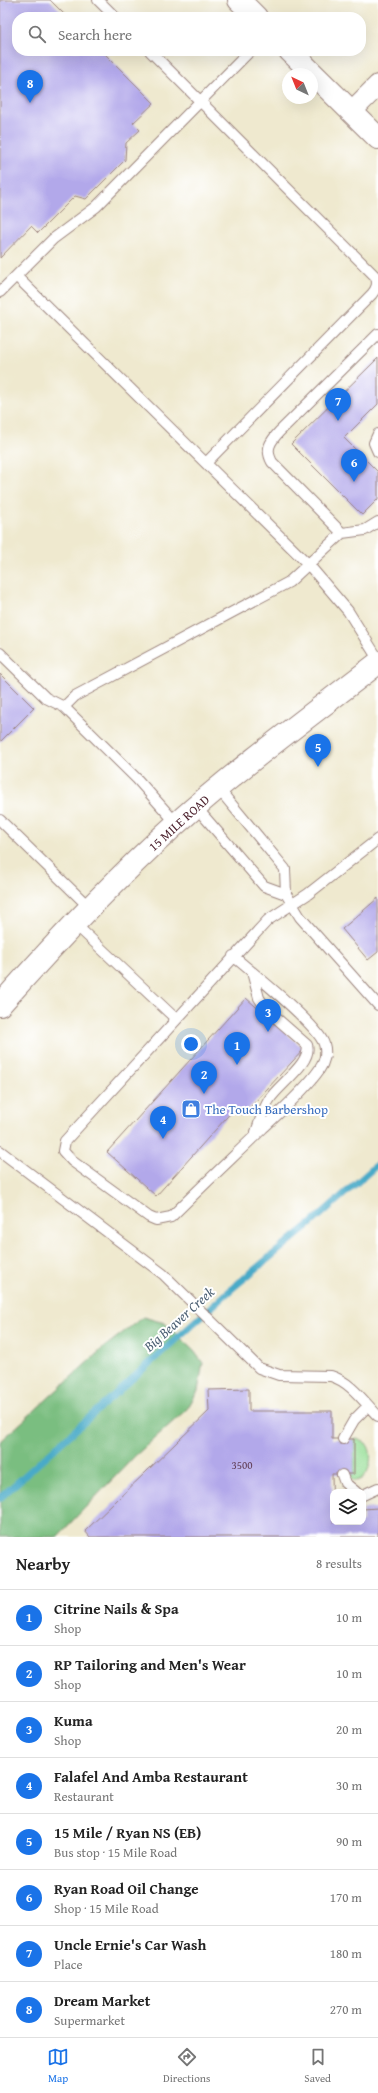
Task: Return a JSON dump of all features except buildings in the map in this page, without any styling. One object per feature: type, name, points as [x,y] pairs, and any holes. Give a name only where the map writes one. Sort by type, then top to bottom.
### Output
[{"type":"main road","points":[[239,0],[251,12]]},
{"type":"main road","points":[[295,56],[378,138]]},
{"type":"main road","name":"15 MILE ROAD","points":[[0,1005],[83,916],[177,824],[218,788],[378,663]]},
{"type":"street","points":[[351,112],[378,85]]},
{"type":"lane","points":[[98,0],[110,12]]},
{"type":"lane","points":[[155,56],[376,277],[377,281],[377,285],[372,294],[206,463]]},
{"type":"lane","points":[[0,292],[53,239],[96,207],[245,56]]},
{"type":"lane","points":[[16,276],[308,564],[348,611],[378,659]]},
{"type":"lane","points":[[342,533],[272,462],[268,454],[268,446],[279,432],[378,334]]},
{"type":"lane","points":[[378,434],[374,443],[378,452]]},
{"type":"lane","points":[[64,706],[75,696],[289,582],[342,533],[365,530],[378,522]]},
{"type":"lane","points":[[0,653],[46,698],[64,706],[137,779],[177,824]]},
{"type":"lane","points":[[218,788],[285,869],[286,894],[300,917],[378,1005]]},
{"type":"lane","points":[[196,807],[264,886],[286,894]]},
{"type":"lane","points":[[0,820],[83,916],[176,1019]]},
{"type":"lane","points":[[233,956],[318,1034],[324,1043],[326,1051],[319,1070],[255,1136],[171,1217],[156,1220],[142,1212],[72,1162],[65,1155],[63,1147],[70,1135],[233,956],[268,920],[308,894],[378,839]]},
{"type":"lane","points":[[252,972],[259,998],[267,1010],[306,1045],[308,1049],[305,1060],[269,1100],[255,1136]]},
{"type":"lane","points":[[0,1151],[163,1274],[259,1368],[280,1375],[331,1376],[339,1379],[346,1383],[378,1416]]},
{"type":"lane","points":[[343,1439],[354,1420],[368,1406]]},
{"type":"lane","points":[[342,1475],[345,1483],[352,1489]]},
{"type":"lane","points":[[366,1493],[378,1488]]},
{"type":"green space","points":[[143,1317],[165,1323],[194,1351],[203,1363],[198,1391],[187,1409],[135,1456],[57,1537],[0,1537],[0,1442],[103,1348]]},
{"type":"green space","points":[[357,1438],[365,1442],[368,1446],[370,1451],[370,1462],[364,1477],[355,1481],[350,1475],[354,1474],[354,1439]]},
{"type":"waterway","name":"Big Beaver Creek","points":[[0,1498],[235,1286],[309,1225],[378,1164]]},
{"type":"place","name":"Dream Market","points":[[30,103]]},
{"type":"place","name":"Uncle Ernie's Car Wash","points":[[338,421]]},
{"type":"place","name":"Ryan Road Oil Change","points":[[354,482]]},
{"type":"place","name":"15 Mile / Ryan NS (EB)","points":[[318,767]]},
{"type":"place","name":"Kuma","points":[[268,1032]]},
{"type":"place","name":"Citrine Nails & Spa","points":[[237,1065]]},
{"type":"place","name":"RP Tailoring and Men's Wear","points":[[204,1094]]},
{"type":"place","name":"The Touch Barbershop","points":[[191,1109]]},
{"type":"place","name":"Falafel And Amba Restaurant","points":[[163,1139]]}]
